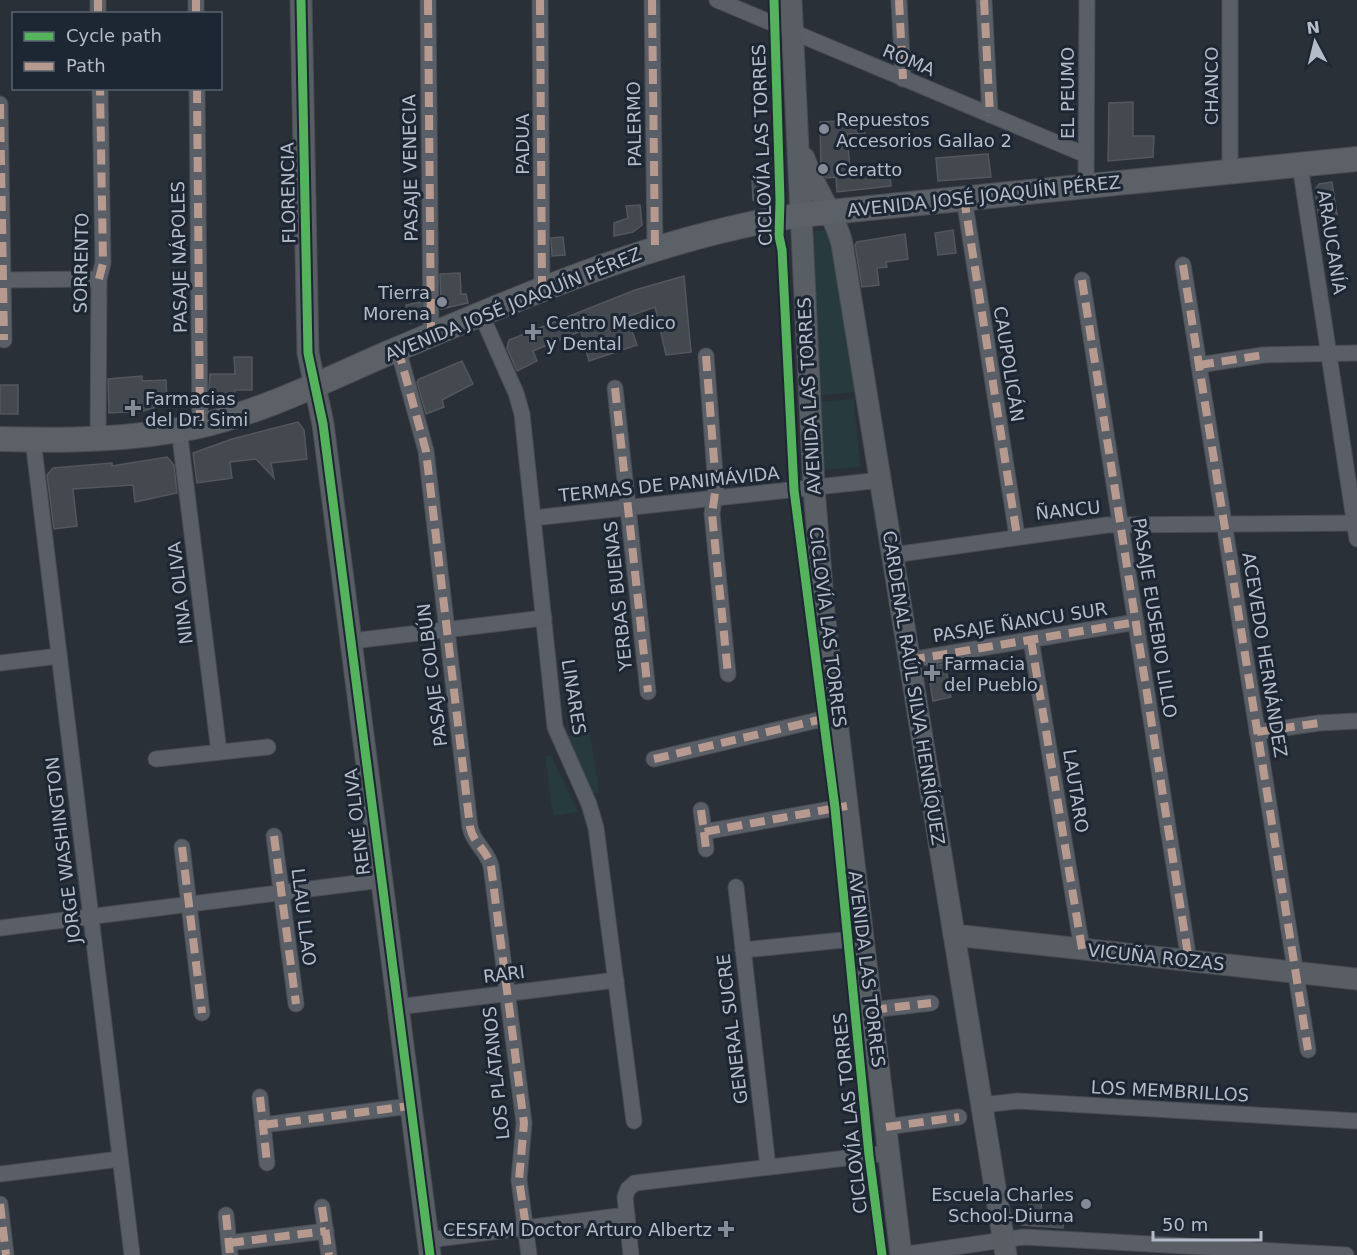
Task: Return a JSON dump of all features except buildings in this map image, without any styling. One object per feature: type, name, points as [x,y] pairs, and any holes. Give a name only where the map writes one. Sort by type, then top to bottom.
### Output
[{"type":"main road","name":"FLORENCIA","points":[[301,0],[308,353],[314,385]]},
{"type":"main road","name":"AVENIDA LAS TORRES","points":[[791,0],[814,488],[836,716],[901,1255]]},
{"type":"main road","name":"CARDENAL RAÚL SILVA HENRÍQUEZ","points":[[796,129],[811,178],[837,226],[842,244],[1004,1248]]},
{"type":"main road","name":"AVENIDA JOSÉ JOAQUÍN PÉREZ","points":[[0,439],[98,438],[189,427],[314,385],[542,289],[656,248],[742,225],[800,215],[1357,159]]},
{"type":"main road","name":"RENÉ OLIVA","points":[[314,385],[323,424],[352,641],[429,1247]]},
{"type":"main road","name":"VICUÑA ROZAS","points":[[954,935],[1357,979]]},
{"type":"street","name":"PASAJE VENECIA","points":[[428,0],[431,335]]},
{"type":"street","name":"PADUA","points":[[540,0],[542,289]]},
{"type":"street","name":"PALERMO","points":[[652,0],[656,248]]},
{"type":"street","name":"ROMA","points":[[717,0],[1086,155]]},
{"type":"street","points":[[899,0],[903,79]]},
{"type":"street","points":[[984,0],[990,115]]},
{"type":"street","name":"EL PEUMO","points":[[1086,0],[1086,186]]},
{"type":"street","name":"CHANCO","points":[[1230,0],[1230,172]]},
{"type":"street","name":"SORRENTO","points":[[98,438],[99,279],[103,263],[99,90]]},
{"type":"street","name":"PASAJE NÁPOLES","points":[[189,427],[196,90]]},
{"type":"street","points":[[0,104],[4,340]]},
{"type":"street","name":"ARAUCANÍA","points":[[1300,165],[1357,538]]},
{"type":"street","name":"CAUPOLICÁN","points":[[964,198],[1017,536]]},
{"type":"street","name":"ACEVEDO HERNÁNDEZ","points":[[1183,265],[1308,1050]]},
{"type":"street","points":[[2,280],[99,279]]},
{"type":"street","name":"PASAJE EUSEBIO LILLO","points":[[1082,280],[1190,961]]},
{"type":"street","name":"LINARES","points":[[481,314],[519,404],[557,735],[589,804],[596,828],[634,1121]]},
{"type":"street","name":"PASAJE COLBÚN","points":[[398,349],[423,437],[470,827],[473,838],[486,854],[491,866],[508,993]]},
{"type":"street","points":[[1199,365],[1263,356],[1357,352]]},
{"type":"street","points":[[705,356],[716,486],[712,514],[728,674]]},
{"type":"street","name":"YERBAS BUENAS","points":[[615,388],[648,692]]},
{"type":"street","name":"NINA OLIVA","points":[[189,427],[219,752]]},
{"type":"street","name":"JORGE WASHINGTON","points":[[33,440],[132,1255]]},
{"type":"street","name":"TERMAS DE PANIMÁVIDA","points":[[533,518],[881,480]]},
{"type":"street","name":"ÑANCU","points":[[893,555],[1017,536],[1120,524],[1356,523]]},
{"type":"street","points":[[352,641],[544,618]]},
{"type":"street","name":"PASAJE ÑANCU SUR","points":[[910,660],[1136,622]]},
{"type":"street","name":"LAUTARO","points":[[1031,640],[1082,949]]},
{"type":"street","points":[[0,663],[59,656]]},
{"type":"street","points":[[654,759],[836,716]]},
{"type":"street","points":[[1257,732],[1319,723],[1357,721]]},
{"type":"street","points":[[156,759],[268,747]]},
{"type":"street","points":[[704,832],[847,806]]},
{"type":"street","points":[[701,810],[706,849]]},
{"type":"street","name":"LLAU LLAO","points":[[274,836],[296,1004]]},
{"type":"street","points":[[182,847],[202,1013]]},
{"type":"street","points":[[0,928],[381,880]]},
{"type":"street","name":"GENERAL SUCRE","points":[[736,887],[768,1167]]},
{"type":"street","points":[[743,951],[863,938]]},
{"type":"street","name":"RARI","points":[[397,1007],[616,980]]},
{"type":"street","name":"LOS PLÁTANOS","points":[[508,993],[524,1123],[519,1180],[529,1255]]},
{"type":"street","points":[[872,1010],[932,1003]]},
{"type":"street","points":[[260,1097],[267,1163]]},
{"type":"street","name":"LOS MEMBRILLOS","points":[[982,1105],[1018,1101],[1357,1121]]},
{"type":"street","points":[[263,1125],[410,1106]]},
{"type":"street","points":[[886,1127],[959,1117]]},
{"type":"street","points":[[631,1255],[625,1197],[628,1189],[639,1182],[890,1153]]},
{"type":"street","points":[[0,1174],[120,1159]]},
{"type":"street","points":[[0,1204],[6,1255]]},
{"type":"street","points":[[322,1207],[329,1255]]},
{"type":"street","points":[[226,1215],[230,1249],[326,1231]]},
{"type":"street","points":[[429,1247],[526,1227],[627,1215]]},
{"type":"street","points":[[901,1255],[1004,1248],[1024,1237],[1346,1255]]},
{"type":"green space","points":[[827,230],[833,245],[855,392],[815,396],[808,240],[816,231]]},
{"type":"green space","points":[[854,399],[860,467],[823,470],[817,402]]},
{"type":"green space","points":[[590,733],[599,793],[593,793],[566,736]]},
{"type":"green space","points":[[551,755],[578,812],[553,816],[545,756]]},
{"type":"marked path","points":[[98,0],[98,12]]},
{"type":"marked path","points":[[196,0],[196,12]]},
{"type":"marked path","points":[[428,0],[431,335]]},
{"type":"marked path","points":[[540,0],[542,289]]},
{"type":"marked path","points":[[652,0],[655,248]]},
{"type":"marked path","points":[[899,0],[903,79]]},
{"type":"marked path","points":[[984,0],[990,115]]},
{"type":"marked path","points":[[99,279],[103,263],[100,90]]},
{"type":"marked path","points":[[197,90],[200,426]]},
{"type":"marked path","points":[[0,104],[4,340]]},
{"type":"marked path","points":[[964,198],[1017,536]]},
{"type":"marked path","points":[[1183,265],[1308,1050]]},
{"type":"marked path","points":[[1082,280],[1189,961]]},
{"type":"marked path","points":[[398,349],[426,451],[470,827],[491,866],[524,1123],[519,1180],[526,1227]]},
{"type":"marked path","points":[[1199,365],[1263,355]]},
{"type":"marked path","points":[[706,356],[716,486],[712,514],[728,674]]},
{"type":"marked path","points":[[615,388],[648,692]]},
{"type":"marked path","points":[[910,660],[1136,622]]},
{"type":"marked path","points":[[1031,640],[1082,949]]},
{"type":"marked path","points":[[654,759],[835,716]]},
{"type":"marked path","points":[[1257,732],[1319,723]]},
{"type":"marked path","points":[[701,810],[704,832],[847,806]]},
{"type":"marked path","points":[[704,832],[706,849]]},
{"type":"marked path","points":[[274,836],[296,1004]]},
{"type":"marked path","points":[[182,847],[202,1013]]},
{"type":"marked path","points":[[872,1010],[931,1003]]},
{"type":"marked path","points":[[260,1097],[267,1163]]},
{"type":"marked path","points":[[263,1125],[410,1106]]},
{"type":"marked path","points":[[886,1127],[959,1117]]},
{"type":"marked path","points":[[0,1204],[6,1255]]},
{"type":"marked path","points":[[322,1207],[329,1255]]},
{"type":"marked path","points":[[226,1215],[230,1255]]},
{"type":"marked path","points":[[229,1243],[326,1231]]},
{"type":"cycle path","points":[[301,0],[308,353],[323,424],[430,1255]]},
{"type":"cycle path","name":"CICLOVÍA LAS TORRES","points":[[774,0],[779,236],[782,250],[794,490],[835,808],[869,1155],[882,1255]]},
{"type":"place","name":"Repuestos Accesorios Gallao 2","points":[[824,129]]},
{"type":"place","name":"Ceratto","points":[[823,169]]},
{"type":"place","name":"Tierra Morena","points":[[442,302]]},
{"type":"place","name":"Centro Medico y Dental","points":[[533,332]]},
{"type":"place","name":"Farmacias del Dr. Simi","points":[[133,408]]},
{"type":"place","name":"Farmacia del Pueblo","points":[[932,673]]},
{"type":"place","name":"Escuela Charles School-Diurna","points":[[1086,1204]]},
{"type":"place","name":"CESFAM Doctor Arturo Albertz","points":[[726,1229]]}]
